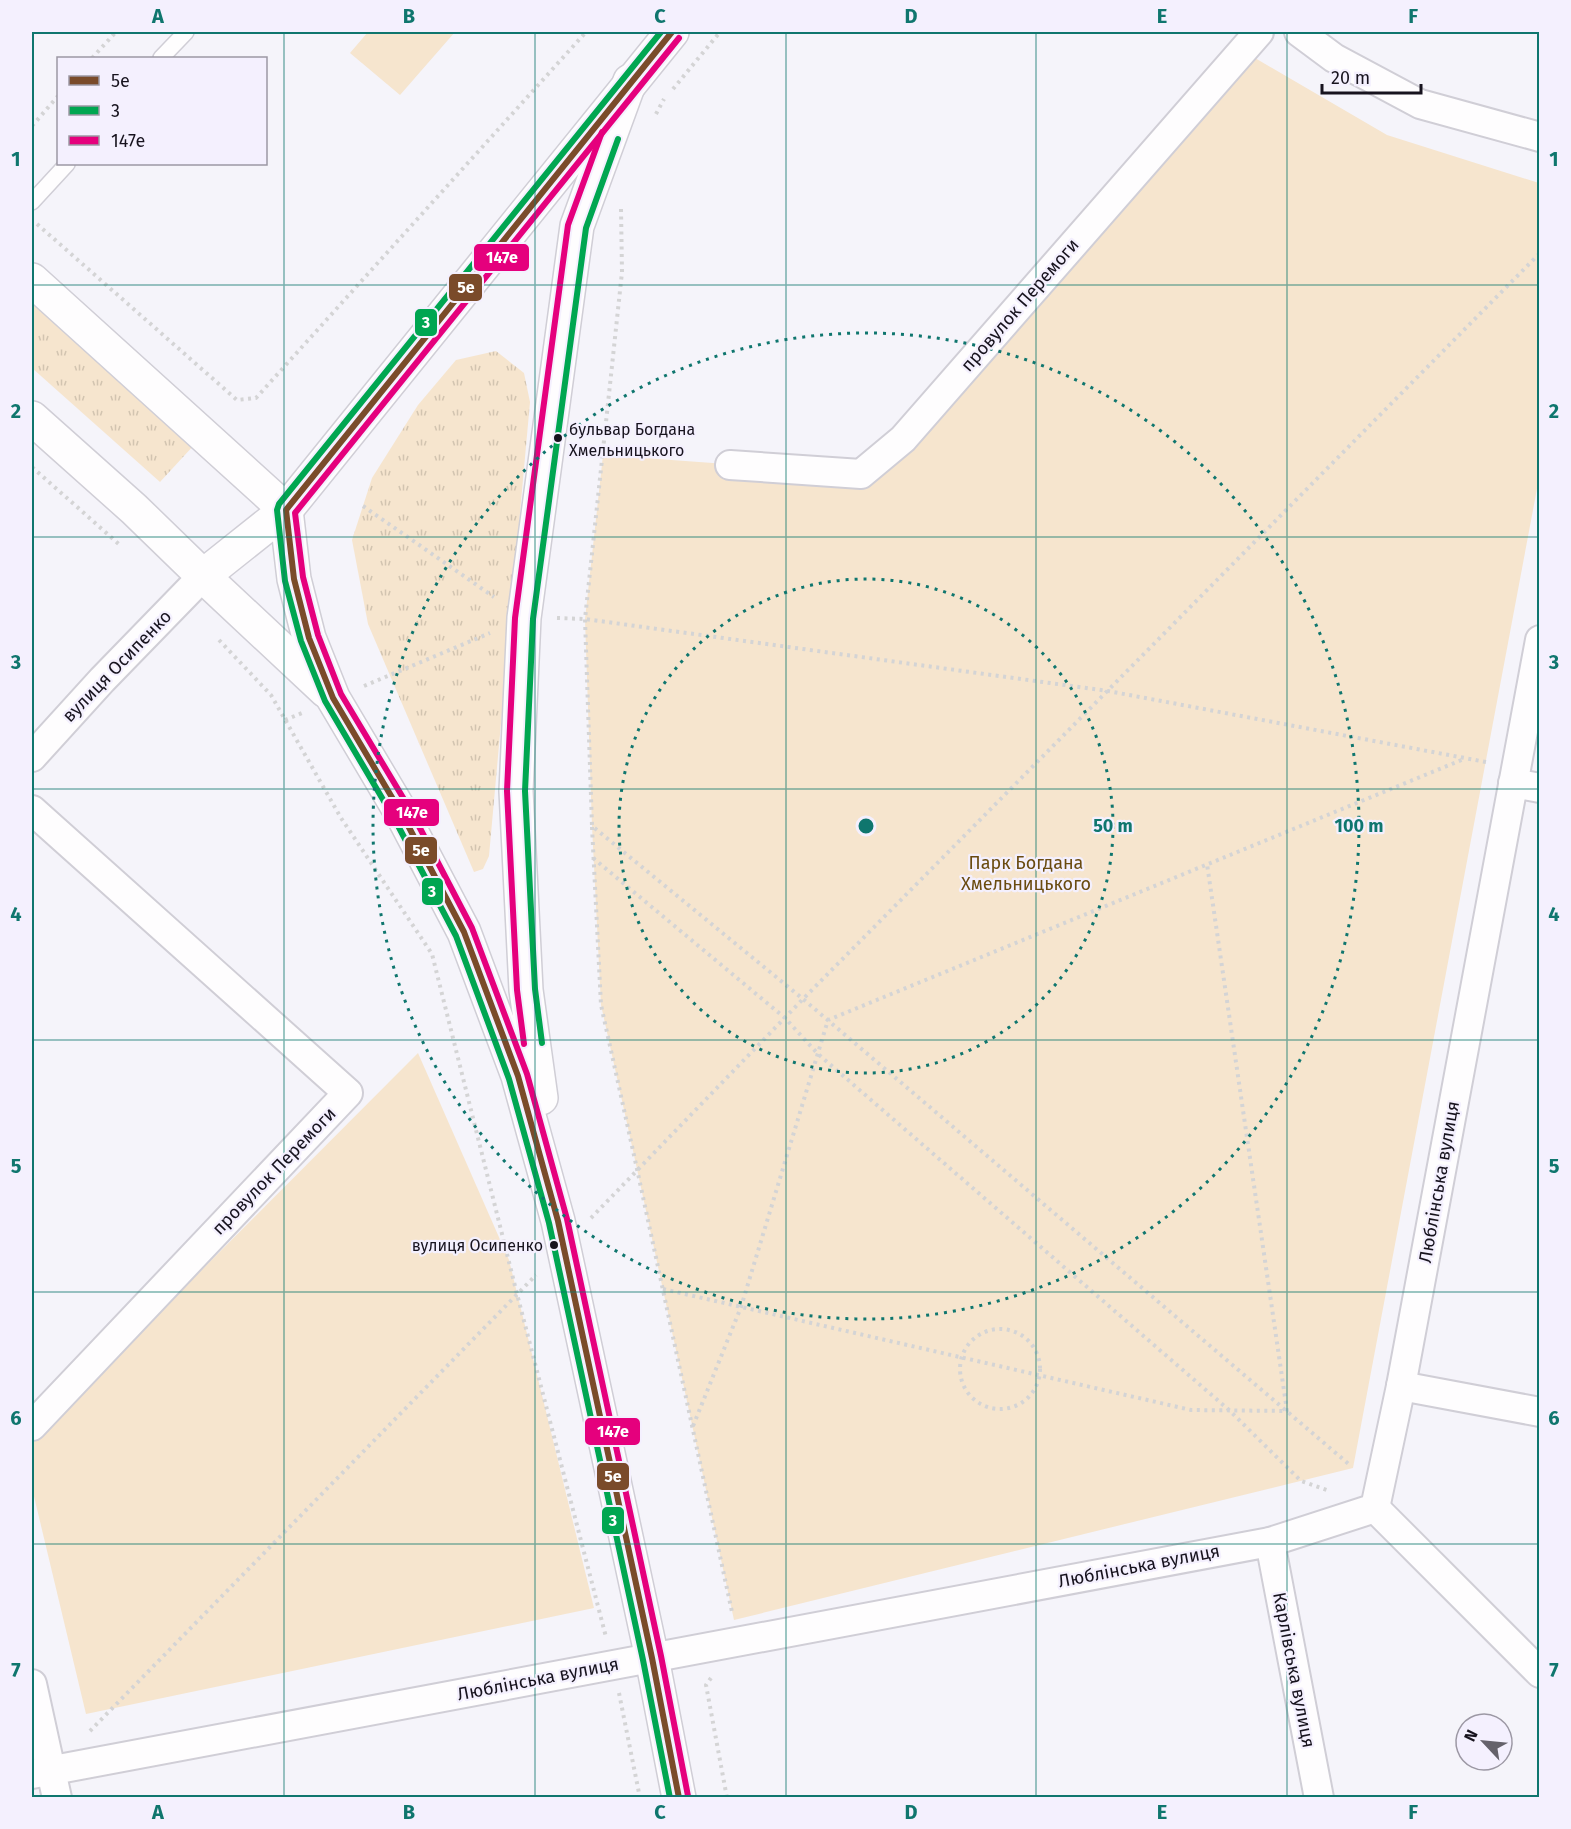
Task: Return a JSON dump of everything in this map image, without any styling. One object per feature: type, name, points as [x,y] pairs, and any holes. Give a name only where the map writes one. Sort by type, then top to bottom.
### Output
[{"type":"main road","points":[[203,576],[286,510],[630,81],[672,32]]},
{"type":"main road","points":[[561,1234],[526,990],[516,791],[524,618],[577,226],[630,81]]},
{"type":"main road","points":[[32,279],[286,510],[294,579],[309,638],[333,698],[403,816],[464,932],[518,1076],[561,1234],[652,1658],[679,1797]]},
{"type":"main road","points":[[32,418],[134,509],[333,698]]},
{"type":"street","name":"провулок Перемоги","points":[[730,465],[861,474],[903,439],[1259,32]]},
{"type":"street","points":[[1299,32],[1334,58],[1420,104],[1539,137]]},
{"type":"street","name":"вулиця Осипенко","points":[[33,752],[203,576]]},
{"type":"street","name":"Люблінська вулиця","points":[[41,1772],[1270,1542],[1376,1508],[1526,785],[1539,640]]},
{"type":"street","name":"провулок Перемоги","points":[[32,810],[348,1093],[32,1426]]},
{"type":"street","points":[[1401,1386],[1539,1412]]},
{"type":"street","points":[[1376,1508],[1539,1673]]},
{"type":"street","name":"Карлівська вулиця","points":[[1270,1542],[1319,1797]]},
{"type":"street","points":[[32,1684],[41,1772],[57,1797]]},
{"type":"lane","points":[[163,57],[186,32]]},
{"type":"lane","points":[[32,202],[66,165]]},
{"type":"path","points":[[93,57],[116,32]]},
{"type":"path","points":[[32,220],[237,400],[256,398],[586,32]]},
{"type":"path","points":[[652,123],[662,101],[720,32]]},
{"type":"path","points":[[32,126],[57,97]]},
{"type":"path","points":[[620,198],[622,272],[585,619],[593,858],[601,1005],[739,1641],[706,1684],[727,1797]]},
{"type":"path","points":[[89,1731],[517,1294],[561,1234],[638,1169],[1539,253]]},
{"type":"path","points":[[32,467],[127,552]]},
{"type":"path","points":[[363,506],[524,618]]},
{"type":"path","points":[[180,599],[271,695],[341,818],[432,954],[517,1294],[614,1665],[640,1797]]},
{"type":"path","points":[[333,698],[524,618],[585,619],[1108,691],[1486,762],[1526,785]]},
{"type":"path","points":[[828,1020],[1465,758]]},
{"type":"path","points":[[592,826],[828,1020],[1353,1468],[1376,1508]]},
{"type":"path","points":[[593,858],[785,1018],[818,1054],[1229,1410],[1301,1480],[1376,1508]]},
{"type":"path","points":[[1207,864],[1287,1411]]},
{"type":"path","points":[[693,1426],[741,1307],[828,1020]]},
{"type":"path","points":[[663,1289],[1191,1410],[1287,1411]]},
{"type":"path","points":[[1001,1329],[1014,1331],[1026,1338],[1035,1349],[1040,1361],[1038,1383],[1031,1395],[1011,1408],[986,1407],[972,1398],[964,1386],[960,1373],[962,1357],[970,1342],[980,1333],[1001,1329]]},
{"type":"green space","points":[[368,32],[455,32],[400,95],[350,53]]},
{"type":"green space","name":"Парк Богдана Хмельницького","points":[[1243,51],[1387,135],[1539,183],[1539,478],[1353,1468],[734,1620],[601,1005],[585,619],[603,455],[861,474]]},
{"type":"green space","points":[[32,298],[195,444],[160,482],[32,368]]},
{"type":"green space","points":[[496,351],[524,373],[530,402],[489,856],[483,869],[474,872],[368,624],[352,540],[372,478],[418,405],[456,360]]},
{"type":"green space","points":[[418,1053],[509,1260],[594,1608],[86,1714],[32,1488],[32,1440]]},
{"type":"transit line","name":"3","points":[[661,32],[279,504],[277,510],[285,581],[301,641],[325,701],[395,820],[456,936],[509,1079],[549,1223],[643,1660],[670,1798]]},
{"type":"transit line","name":"5е","points":[[672,32],[286,510],[294,579],[309,638],[333,698],[403,816],[464,932],[518,1076],[558,1221],[652,1658],[679,1798]]},
{"type":"transit line","name":"147е","points":[[679,38],[295,513],[303,577],[318,635],[341,694],[411,811],[472,928],[527,1074],[567,1219],[661,1656],[688,1796]]},
{"type":"transit line","name":"147е","points":[[524,1044],[517,990],[507,791],[515,618],[568,225],[602,132]]},
{"type":"transit line","name":"3","points":[[542,1043],[535,989],[525,791],[533,619],[586,228],[618,139]]},
{"type":"place","name":"бульвар Богдана Хмельницького","points":[[558,438]]},
{"type":"place","name":"вулиця Осипенко","points":[[554,1245]]}]
